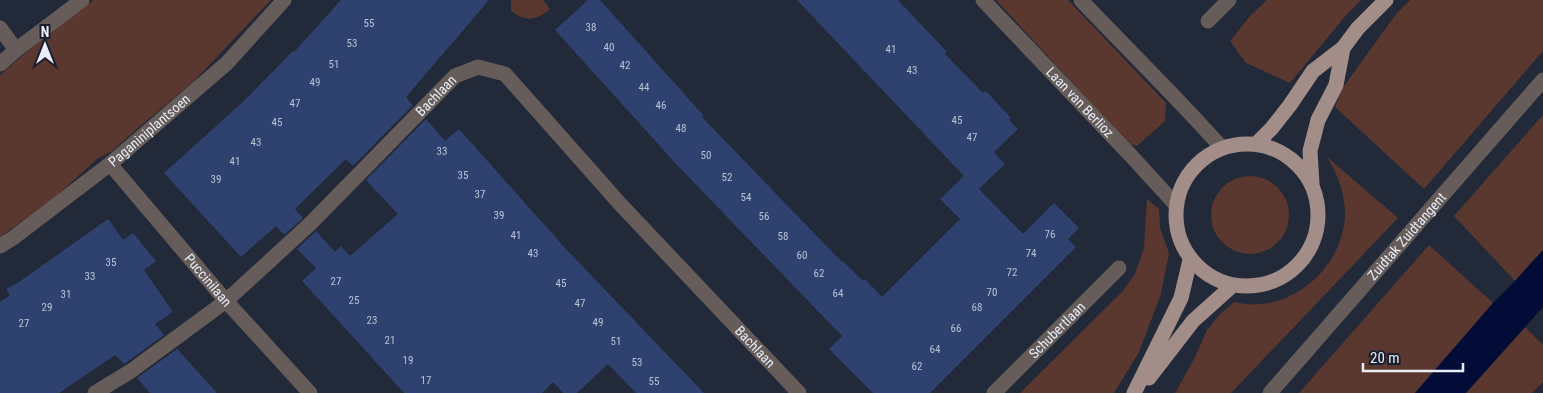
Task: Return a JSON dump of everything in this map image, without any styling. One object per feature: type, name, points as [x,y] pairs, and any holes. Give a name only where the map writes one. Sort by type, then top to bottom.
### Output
[{"type":"main road","points":[[1256,144],[1272,128],[1290,105],[1313,71],[1344,48],[1358,28],[1386,0]]},
{"type":"main road","points":[[1312,185],[1299,165],[1280,152],[1256,144],[1239,144],[1222,148],[1200,161],[1184,181],[1176,205],[1177,234],[1190,260],[1209,277],[1232,286],[1258,287],[1283,278],[1303,261],[1316,237],[1319,211],[1312,185],[1310,151],[1318,120],[1336,85],[1344,48]]},
{"type":"main road","points":[[1135,393],[1181,298],[1190,260]]},
{"type":"main road","points":[[1135,393],[1192,321],[1232,286]]},
{"type":"street","points":[[0,64],[82,0]]},
{"type":"street","name":"Paganiniplantsoen","points":[[0,246],[110,164],[227,63],[284,0]]},
{"type":"street","name":"Laan van Berlioz","points":[[983,0],[1176,205]]},
{"type":"street","points":[[1081,0],[1143,66],[1186,108],[1222,148]]},
{"type":"street","points":[[1208,21],[1229,0]]},
{"type":"street","points":[[0,28],[16,50]]},
{"type":"street","name":"Bachlaan","points":[[95,393],[131,371],[226,301],[311,224],[455,76],[478,67],[504,74],[621,205],[800,393]]},
{"type":"street","name":"Zuidtak Zuidtangent","points":[[1270,393],[1543,80]]},
{"type":"street","name":"Puccinilaan","points":[[110,164],[226,301],[310,393]]},
{"type":"street","name":"Schubertlaan","points":[[994,393],[1119,268]]},
{"type":"shaded area","points":[[94,0],[271,0],[193,82],[112,151],[97,159],[54,198],[0,237],[0,75],[54,28]]},
{"type":"shaded area","points":[[511,0],[543,0],[550,9],[535,18],[521,17],[511,11]]},
{"type":"shaded area","points":[[996,0],[1068,0],[1166,103],[1165,121],[1137,146],[1129,144]]},
{"type":"shaded area","points":[[1267,0],[1361,0],[1347,14],[1290,83],[1246,63],[1230,41],[1251,15]]},
{"type":"shaded area","points":[[1410,0],[1543,0],[1543,51],[1424,189],[1335,107],[1342,89],[1396,14]]},
{"type":"shaded area","points":[[1543,115],[1543,250],[1515,281],[1454,216]]},
{"type":"shaded area","points":[[1327,157],[1398,218],[1231,393],[1175,393],[1194,359],[1207,330],[1220,314],[1234,302],[1255,304],[1275,302],[1294,294],[1310,283],[1325,268],[1336,251],[1343,232],[1345,211],[1339,183]]},
{"type":"shaded area","points":[[1250,176],[1265,179],[1278,187],[1286,200],[1289,215],[1286,230],[1278,243],[1265,251],[1250,254],[1235,251],[1222,243],[1214,230],[1211,215],[1214,200],[1222,187],[1235,179]]},
{"type":"shaded area","points":[[1147,199],[1159,209],[1160,228],[1169,253],[1161,294],[1139,352],[1114,393],[1020,393],[1122,292],[1135,274],[1144,248]]},
{"type":"shaded area","points":[[1429,245],[1493,303],[1415,393],[1299,393]]},
{"type":"shaded area","points":[[1525,327],[1543,345],[1543,382],[1532,393],[1466,393]]},
{"type":"water","points":[[1543,250],[1543,307],[1466,393],[1415,393],[1493,303]]},
{"type":"building","points":[[341,0],[489,0],[406,97],[413,105],[353,166],[346,159],[295,209],[303,218],[284,235],[276,226],[241,257],[164,173],[245,100],[294,52]]},
{"type":"building","points":[[588,0],[600,0],[704,116],[702,117],[842,262],[863,281],[865,279],[882,297],[960,219],[940,199],[964,176],[797,0],[898,0],[947,52],[945,54],[983,93],[986,91],[1011,118],[1009,120],[1018,129],[994,152],[1005,164],[979,189],[1023,234],[1054,203],[1079,228],[1068,239],[1076,247],[930,393],[873,393],[829,349],[842,336],[677,165],[555,30]]},
{"type":"building","points":[[426,119],[445,141],[459,129],[566,249],[704,393],[636,393],[608,364],[577,393],[563,393],[553,382],[542,393],[404,393],[302,281],[316,268],[297,249],[316,231],[335,252],[341,246],[350,256],[398,214],[366,180]]},
{"type":"building","points":[[108,219],[123,240],[133,233],[156,261],[144,270],[173,312],[155,324],[164,335],[124,364],[115,355],[59,393],[0,393],[0,302],[10,295],[6,289],[19,282]]},
{"type":"building","points":[[177,349],[217,393],[150,393],[137,378]]}]
